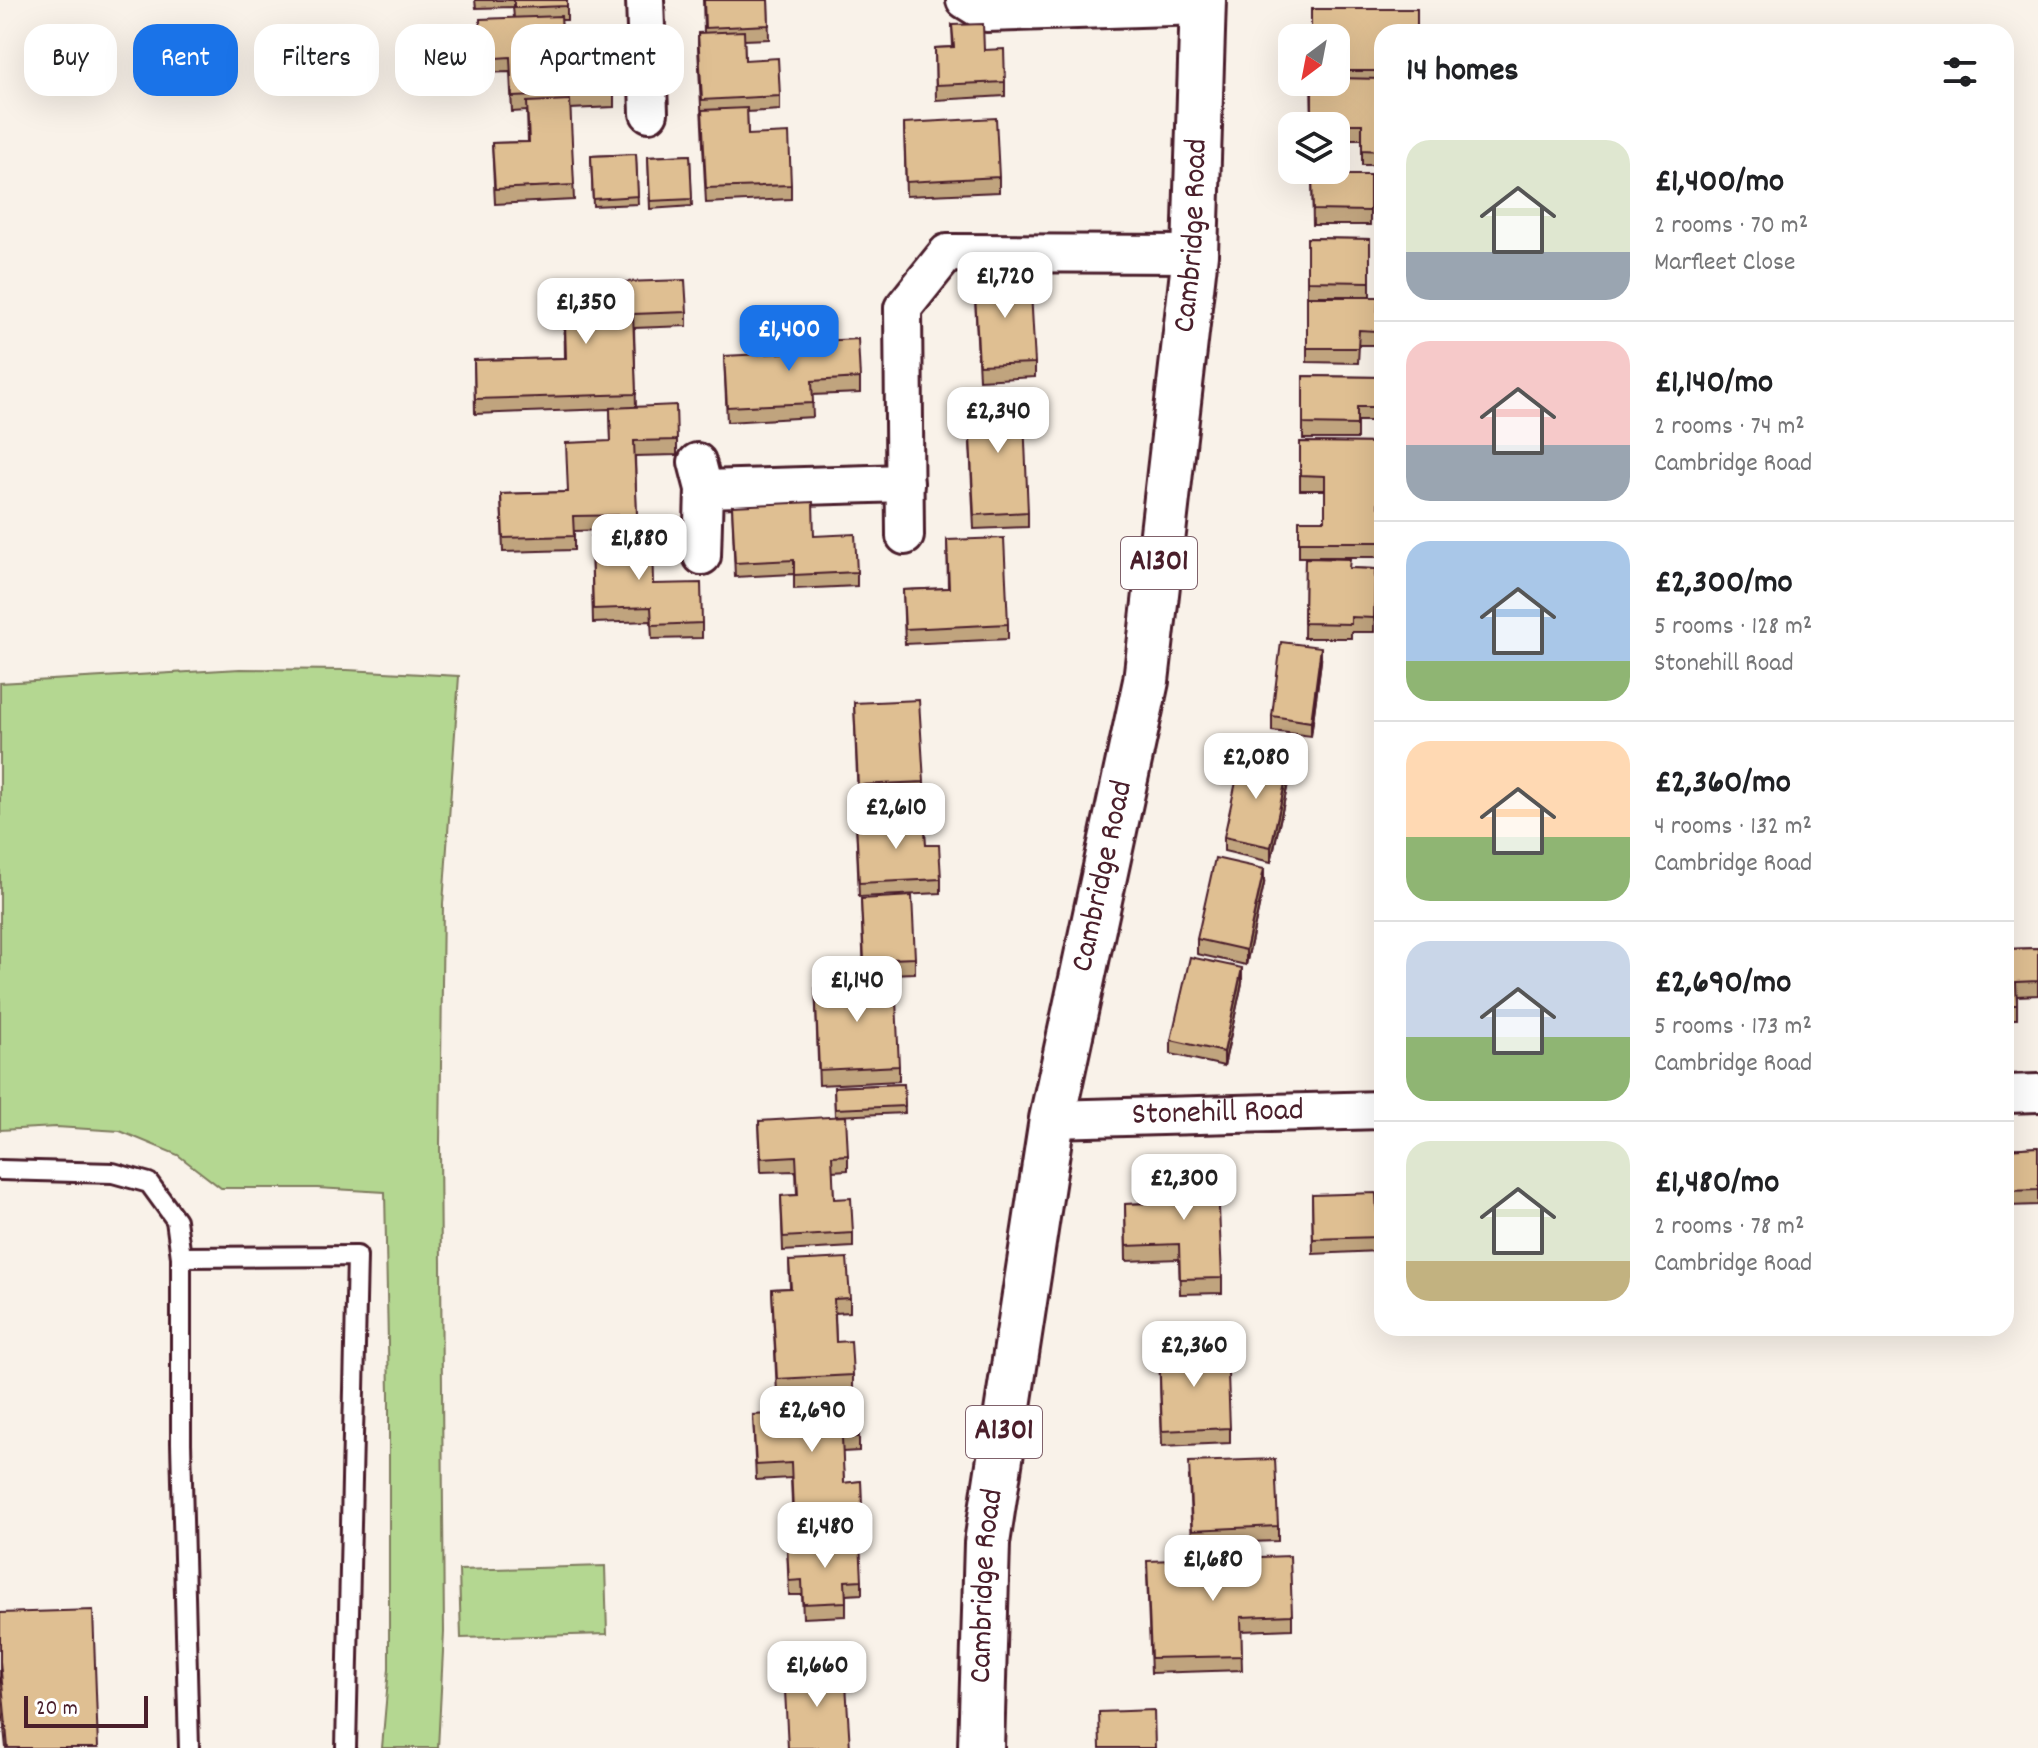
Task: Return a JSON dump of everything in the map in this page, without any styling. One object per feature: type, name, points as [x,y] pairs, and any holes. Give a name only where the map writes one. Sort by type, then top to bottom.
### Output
[{"type":"main road","name":"Cambridge Road","points":[[981,1748],[987,1543],[1052,1119],[1146,681],[1195,254],[1203,3]]},
{"type":"street","points":[[645,0],[649,113]]},
{"type":"street","points":[[965,0],[986,13],[1203,3]]},
{"type":"street","points":[[905,536],[903,308],[947,253],[1195,254]]},
{"type":"street","points":[[702,556],[700,476],[905,483]]},
{"type":"street","points":[[2014,1094],[2038,1093]]},
{"type":"street","name":"Stonehill Road","points":[[1052,1119],[1374,1110]]},
{"type":"lane","points":[[0,1170],[113,1173],[149,1183],[176,1220],[181,1257],[181,1443],[189,1748]]},
{"type":"lane","points":[[181,1257],[357,1256],[346,1748]]},
{"type":"green space","points":[[240,669],[347,670],[459,676],[443,904],[440,1144],[444,1632],[438,1748],[382,1748],[389,1668],[385,1192],[221,1188],[178,1155],[120,1131],[56,1127],[0,1130],[0,683]]},
{"type":"green space","points":[[605,1566],[607,1634],[461,1638],[459,1570]]},
{"type":"building","points":[[514,0],[567,0],[567,6],[514,8]]},
{"type":"building","points":[[704,0],[768,0],[769,25],[705,28]]},
{"type":"building","points":[[1311,9],[1417,9],[1417,24],[1374,24],[1374,71],[1350,71],[1350,24],[1311,24]]},
{"type":"building","points":[[561,16],[561,24],[511,24],[511,77],[510,57],[495,58],[495,24],[480,24],[480,19]]},
{"type":"building","points":[[983,24],[984,50],[1004,49],[1005,82],[936,85],[935,48],[954,47],[952,25]]},
{"type":"building","points":[[744,31],[745,60],[778,58],[780,96],[702,100],[698,33]]},
{"type":"building","points":[[1350,78],[1374,79],[1374,151],[1362,150],[1362,124],[1350,124],[1350,112],[1312,112],[1312,96],[1350,96]]},
{"type":"building","points":[[570,100],[574,185],[495,189],[492,143],[529,142],[527,102]]},
{"type":"building","points":[[747,108],[748,135],[789,133],[791,185],[706,188],[702,110]]},
{"type":"building","points":[[996,118],[999,177],[906,182],[904,123]]},
{"type":"building","points":[[636,154],[638,196],[593,199],[591,156]]},
{"type":"building","points":[[690,155],[692,199],[650,201],[648,157]]},
{"type":"building","points":[[1350,175],[1370,175],[1370,211],[1313,210],[1312,184],[1350,184]]},
{"type":"building","points":[[1307,238],[1370,239],[1370,282],[1307,281]]},
{"type":"building","points":[[1030,274],[1035,363],[979,365],[974,277]]},
{"type":"building","points":[[685,280],[687,312],[633,314],[636,394],[475,399],[474,360],[566,358],[564,290],[623,288],[623,282]]},
{"type":"building","points":[[1307,297],[1374,297],[1374,331],[1359,330],[1358,348],[1307,348]]},
{"type":"building","points":[[858,339],[860,378],[812,381],[813,403],[727,407],[724,356],[799,352],[798,342]]},
{"type":"building","points":[[1303,376],[1374,377],[1374,407],[1357,407],[1357,425],[1303,424]]},
{"type":"building","points":[[1023,395],[1028,512],[974,515],[968,398]]},
{"type":"building","points":[[676,405],[677,440],[634,441],[637,515],[573,516],[574,536],[503,538],[501,494],[568,492],[566,443],[611,441],[610,408]]},
{"type":"building","points":[[1300,442],[1374,443],[1374,542],[1299,542],[1299,520],[1325,520],[1325,476],[1300,475]]},
{"type":"building","points":[[813,502],[814,536],[855,534],[857,572],[794,575],[794,560],[735,563],[732,506]]},
{"type":"building","points":[[652,535],[653,584],[701,583],[702,623],[652,625],[651,607],[593,609],[591,537]]},
{"type":"building","points":[[1004,538],[1008,624],[905,629],[903,590],[949,588],[947,540]]},
{"type":"building","points":[[1305,558],[1350,559],[1349,568],[1374,569],[1374,618],[1351,617],[1351,624],[1304,623]]},
{"type":"building","points":[[1281,642],[1321,647],[1311,722],[1272,716]]},
{"type":"building","points":[[919,700],[924,782],[858,785],[854,703]]},
{"type":"building","points":[[1242,754],[1289,765],[1271,847],[1224,837]]},
{"type":"building","points":[[924,816],[926,845],[939,845],[941,879],[859,883],[856,819]]},
{"type":"building","points":[[1215,858],[1264,869],[1246,950],[1197,939]]},
{"type":"building","points":[[912,896],[915,958],[864,960],[861,899]]},
{"type":"building","points":[[2038,948],[2038,981],[2016,982],[2017,1005],[2014,1005],[2014,949]]},
{"type":"building","points":[[1190,957],[1242,968],[1224,1052],[1171,1040]]},
{"type":"building","points":[[895,978],[899,1066],[819,1070],[815,982]]},
{"type":"building","points":[[904,1084],[905,1106],[835,1109],[834,1087]]},
{"type":"building","points":[[846,1116],[848,1155],[832,1156],[834,1199],[851,1198],[853,1233],[783,1237],[781,1196],[798,1195],[796,1156],[761,1158],[759,1121]]},
{"type":"building","points":[[2038,1147],[2038,1190],[2014,1191],[2014,1148]]},
{"type":"building","points":[[1217,1161],[1222,1278],[1180,1279],[1179,1244],[1126,1246],[1125,1204],[1181,1202],[1180,1162]]},
{"type":"building","points":[[1374,1193],[1374,1237],[1313,1239],[1312,1195]]},
{"type":"building","points":[[847,1258],[850,1298],[834,1299],[836,1342],[851,1341],[853,1375],[777,1379],[772,1289],[791,1288],[789,1261]]},
{"type":"building","points":[[1227,1347],[1230,1428],[1162,1431],[1159,1349]]},
{"type":"building","points":[[857,1403],[859,1437],[842,1437],[844,1483],[861,1481],[862,1510],[793,1513],[791,1463],[756,1465],[753,1415],[786,1413],[786,1406]]},
{"type":"building","points":[[1275,1459],[1278,1526],[1192,1530],[1189,1462]]},
{"type":"building","points":[[860,1542],[862,1580],[845,1581],[846,1602],[803,1604],[802,1580],[789,1581],[787,1545]]},
{"type":"building","points":[[1290,1556],[1292,1615],[1241,1617],[1242,1656],[1151,1658],[1147,1561]]},
{"type":"building","points":[[93,1610],[98,1748],[8,1748],[0,1661],[0,1613]]},
{"type":"building","points":[[845,1668],[850,1748],[788,1748],[784,1671]]},
{"type":"building","points":[[1154,1710],[1155,1748],[1100,1748],[1099,1712]]}]
